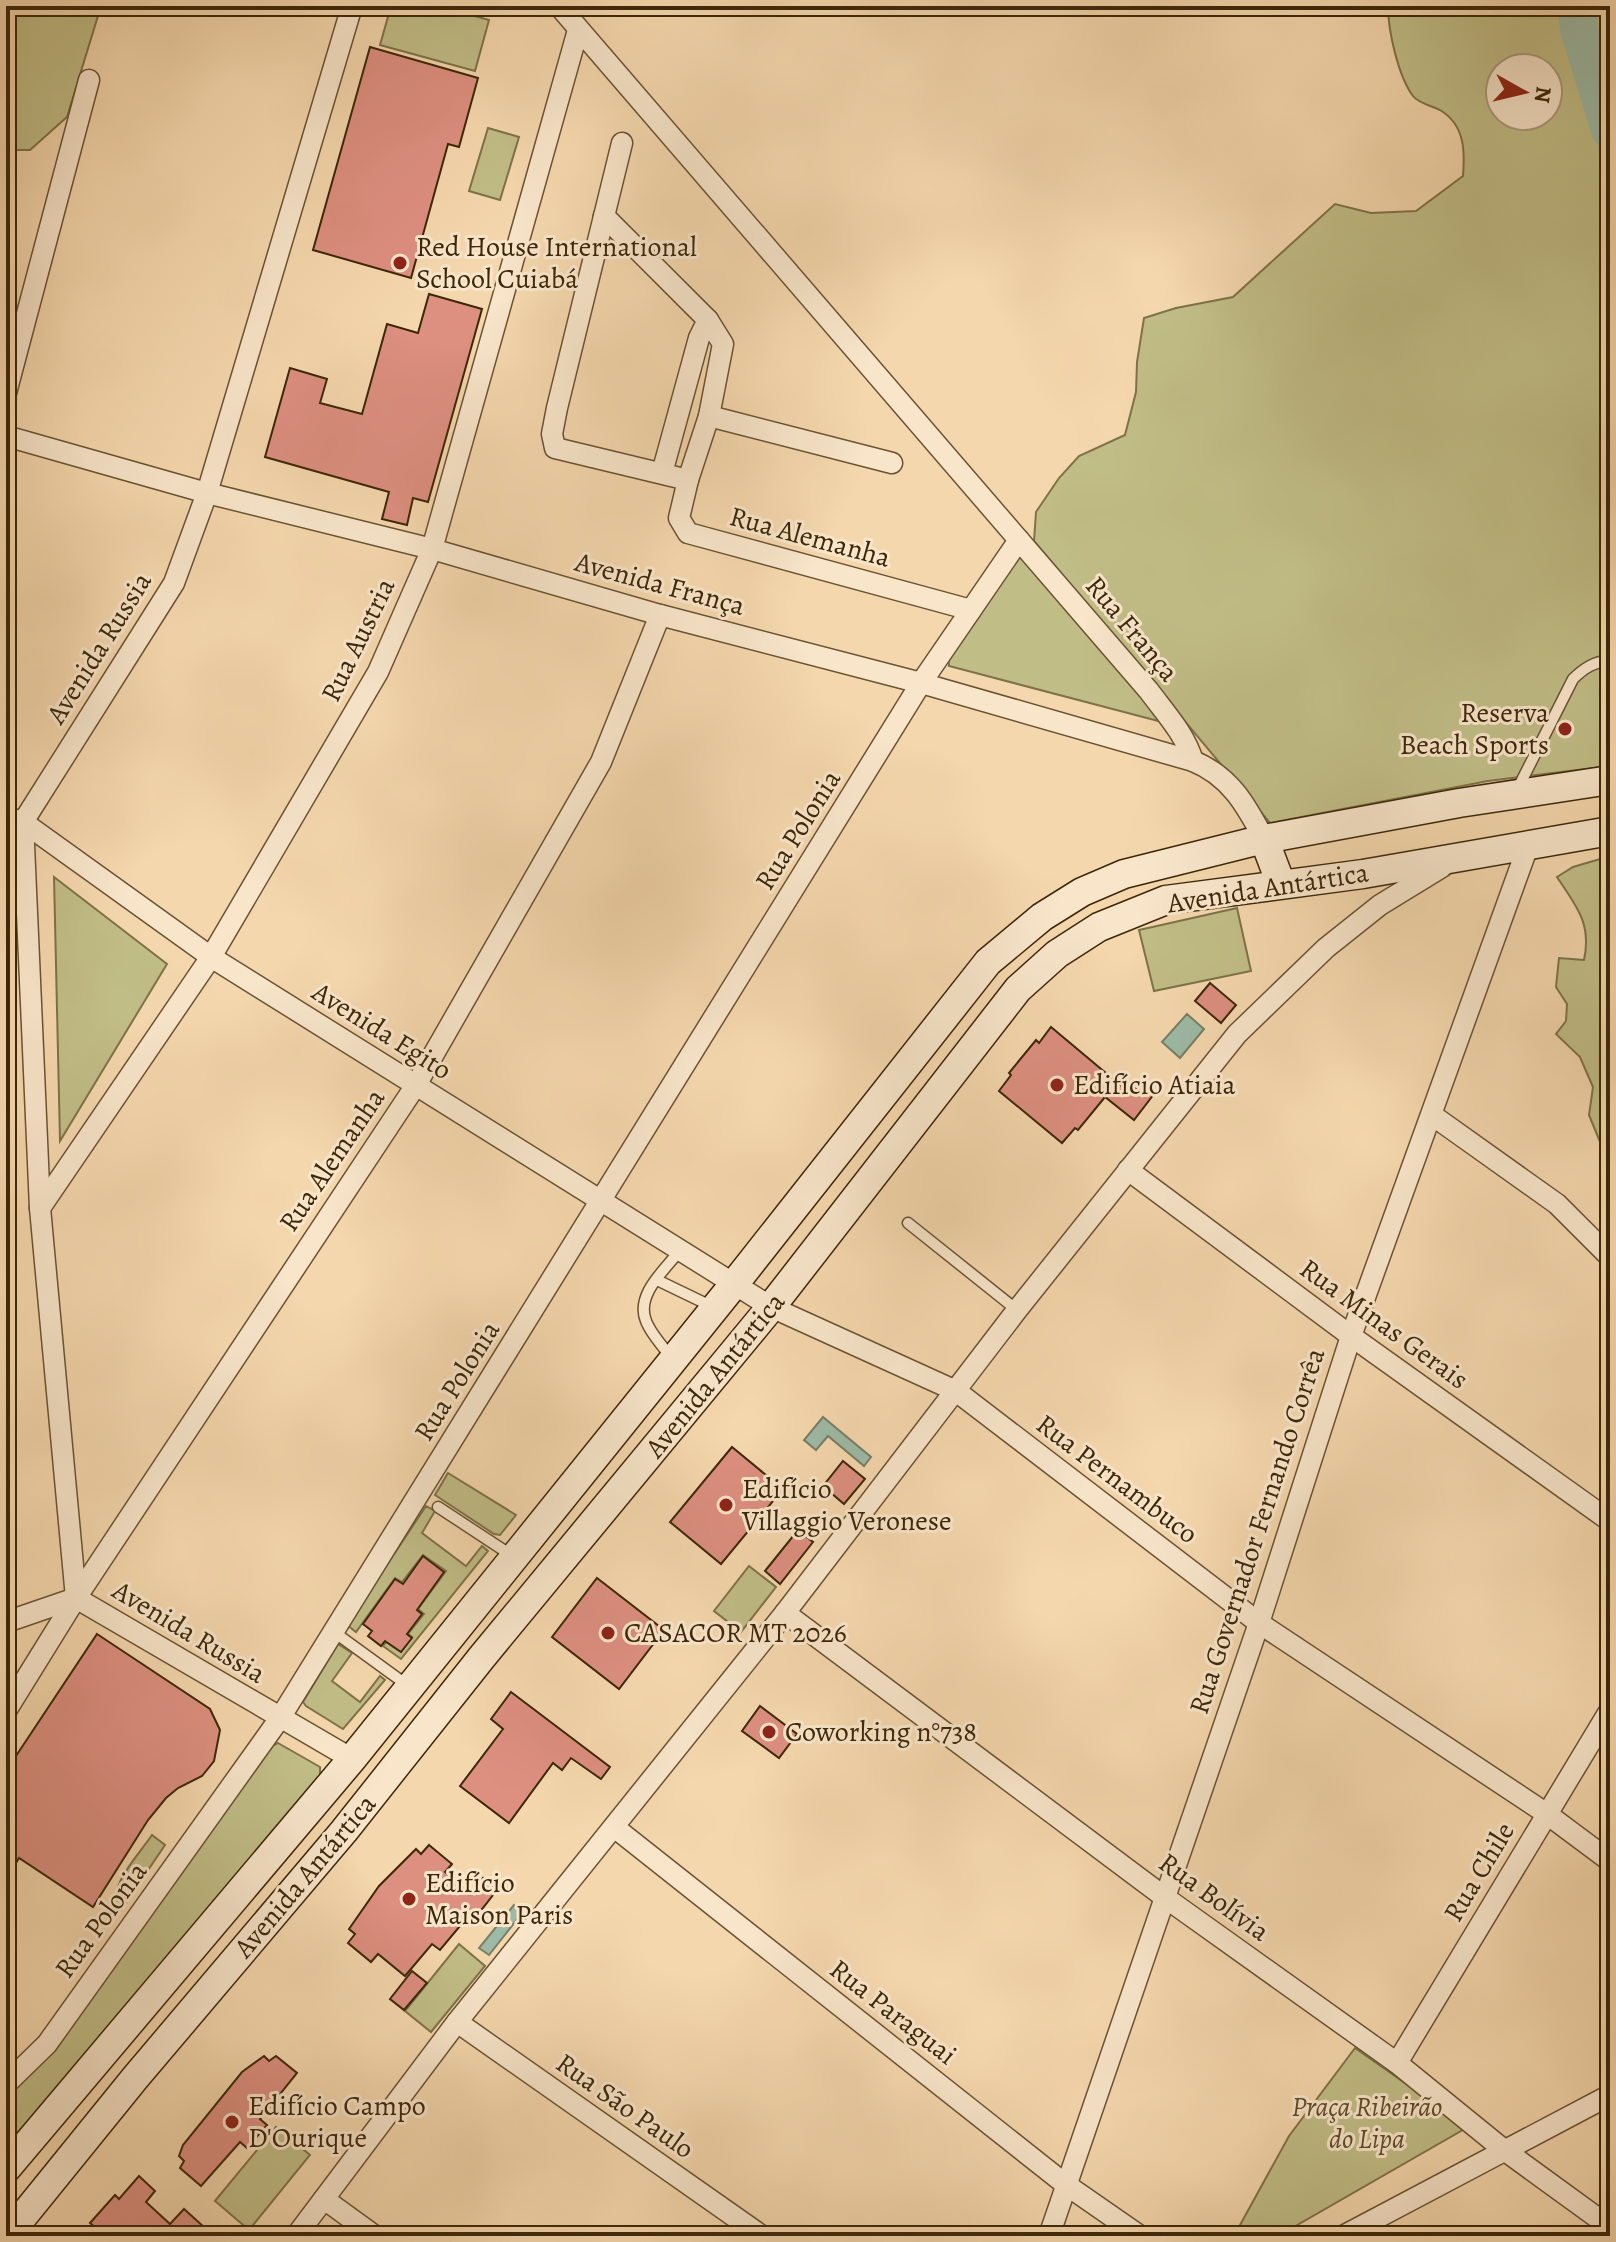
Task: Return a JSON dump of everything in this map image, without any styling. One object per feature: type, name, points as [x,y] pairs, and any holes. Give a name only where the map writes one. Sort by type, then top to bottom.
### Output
[{"type":"main road","name":"Avenida Antártica","points":[[6,2169],[352,1759],[735,1283],[988,962],[1042,917],[1082,892],[1166,862],[1264,839],[1610,780]]},
{"type":"main road","name":"Avenida Antártica","points":[[7,2236],[135,2078],[344,1831],[482,1657],[771,1307],[1018,989],[1057,954],[1099,927],[1166,900],[1363,874],[1610,831]]},
{"type":"main road","points":[[1264,839],[1281,884]]},
{"type":"main road","points":[[453,1630],[482,1657]]},
{"type":"street","name":"Avenida Russia","points":[[352,6],[207,493],[174,583],[15,820],[40,1208],[76,1598],[352,1759]]},
{"type":"street","name":"Rua França","points":[[559,6],[1176,726],[1193,761]]},
{"type":"street","name":"Rua Austria","points":[[40,1208],[211,957],[378,672],[432,549],[578,30]]},
{"type":"street","points":[[6,393],[89,80]]},
{"type":"street","points":[[622,143],[552,434],[555,448],[688,480]]},
{"type":"street","name":"Rua Alemanha","points":[[604,216],[708,320],[723,344],[709,416],[679,518],[688,533],[971,610]]},
{"type":"street","points":[[662,473],[699,338],[708,320]]},
{"type":"street","points":[[709,416],[892,463]]},
{"type":"street","name":"Avenida França","points":[[6,436],[207,493],[432,549],[1193,761],[1230,784],[1264,839]]},
{"type":"street","points":[[921,683],[1019,540]]},
{"type":"street","name":"Rua Alemanha","points":[[6,1711],[76,1598],[416,1085],[601,762],[660,615]]},
{"type":"street","name":"Rua Polonia","points":[[6,2084],[47,2044],[280,1718],[921,683]]},
{"type":"street","name":"Avenida Egito","points":[[15,820],[211,957],[771,1307]]},
{"type":"street","name":"Rua Governador Fernando Corrêa","points":[[1049,2236],[1259,1623],[1351,1336],[1528,846]]},
{"type":"street","points":[[296,2236],[457,2022],[785,1613],[1017,1310],[1237,1034],[1326,948],[1380,905],[1461,856]]},
{"type":"street","points":[[1432,1115],[1557,1204],[1610,1257]]},
{"type":"street","name":"Rua Minas Gerais","points":[[1128,1170],[1351,1336],[1610,1521]]},
{"type":"street","name":"Rua Pernambuco","points":[[771,1307],[956,1391],[1259,1623],[1547,1814],[1610,1861]]},
{"type":"street","points":[[6,1622],[76,1598]]},
{"type":"street","name":"Rua Bolívia","points":[[785,1613],[1163,1896],[1397,2063],[1504,2150],[1610,2227]]},
{"type":"street","name":"Rua Chile","points":[[1397,2063],[1610,1710]]},
{"type":"street","name":"Rua Paraguai","points":[[614,1827],[1065,2184],[1140,2236]]},
{"type":"street","name":"Rua São Paulo","points":[[457,2022],[762,2236]]},
{"type":"street","points":[[1343,2236],[1610,2095]]},
{"type":"street","points":[[324,2199],[375,2236]]},
{"type":"lane","points":[[1514,795],[1573,679],[1584,668],[1610,660]]},
{"type":"lane","points":[[908,1223],[1017,1310]]},
{"type":"lane","points":[[673,1360],[646,1323],[643,1310],[646,1294],[681,1249]]},
{"type":"lane","points":[[657,1280],[715,1308]]},
{"type":"lane","points":[[438,1507],[513,1556]]},
{"type":"lane","points":[[334,1632],[409,1687]]},
{"type":"green space","points":[[6,6],[101,6],[67,117],[30,150],[6,150]]},
{"type":"green space","points":[[391,6],[439,6],[489,20],[475,71],[380,45]]},
{"type":"green space","points":[[1388,6],[1610,6],[1610,766],[1488,781],[1270,823],[1034,541],[1036,512],[1059,478],[1079,456],[1125,435],[1136,392],[1144,318],[1233,297],[1335,204],[1371,213],[1416,211],[1463,176],[1464,157],[1459,131],[1448,116],[1413,96],[1403,77],[1392,40]]},
{"type":"green space","points":[[488,128],[519,137],[500,200],[469,191]]},
{"type":"green space","points":[[1018,557],[1030,562],[1162,722],[949,666],[948,655]]},
{"type":"green space","points":[[1610,856],[1610,1141],[1600,1142],[1589,1115],[1593,1087],[1580,1057],[1556,1034],[1566,1021],[1567,1004],[1556,987],[1559,958],[1584,960],[1586,947],[1581,916],[1557,877],[1573,867]]},
{"type":"green space","points":[[54,877],[167,964],[60,1141]]},
{"type":"green space","points":[[1237,908],[1251,971],[1154,991],[1139,930]]},
{"type":"green space","points":[[448,1473],[516,1515],[500,1535],[435,1495]]},
{"type":"green space","points":[[426,1506],[435,1511],[422,1533],[466,1566],[482,1546],[488,1551],[401,1659],[383,1646],[386,1642],[401,1652],[412,1637],[408,1634],[424,1614],[418,1609],[446,1571],[423,1555],[402,1582],[395,1578],[356,1632],[347,1625]]},
{"type":"green space","points":[[749,1566],[776,1587],[741,1632],[714,1611]]},
{"type":"green space","points":[[338,1644],[352,1653],[332,1681],[360,1702],[380,1676],[385,1680],[343,1729],[303,1702]]},
{"type":"green space","points":[[278,1743],[320,1767],[320,1775],[6,2152],[6,2098],[44,2055],[269,1748]]},
{"type":"green space","points":[[152,1835],[165,1845],[119,1913],[116,1913],[116,1892],[120,1882]]},
{"type":"green space","points":[[459,1944],[485,1966],[431,2032],[405,2011]]},
{"type":"green space","name":"Praça Ribeirão do Lipa","points":[[1355,2048],[1468,2127],[1278,2236],[1234,2236],[1289,2136]]},
{"type":"green space","points":[[276,2127],[310,2155],[249,2230],[215,2201]]},
{"type":"shaded area","points":[[1187,1014],[1204,1029],[1180,1058],[1162,1042]]},
{"type":"shaded area","points":[[823,1417],[871,1457],[864,1466],[828,1436],[816,1450],[804,1440]]},
{"type":"shaded area","points":[[514,1905],[523,1912],[489,1955],[479,1948]]},
{"type":"building","points":[[370,47],[478,78],[459,147],[448,144],[411,278],[313,250]]},
{"type":"building","points":[[429,294],[482,309],[428,502],[413,498],[407,525],[382,519],[389,492],[265,457],[290,368],[327,379],[320,403],[362,414],[387,324],[418,333]]},
{"type":"building","points":[[1210,983],[1236,1005],[1221,1023],[1195,1001]]},
{"type":"building","name":"Edifício Atiaia","points":[[1051,1027],[1131,1094],[1140,1083],[1154,1094],[1134,1120],[1105,1097],[1078,1130],[1075,1128],[1062,1143],[999,1091],[1011,1075],[1009,1073]]},
{"type":"building","name":"Edifício Villaggio Veronese","points":[[732,1447],[783,1489],[721,1564],[670,1522]]},
{"type":"building","points":[[843,1461],[865,1479],[844,1504],[823,1486]]},
{"type":"building","points":[[798,1530],[813,1542],[780,1584],[765,1571]]},
{"type":"building","points":[[423,1556],[444,1572],[417,1610],[422,1614],[407,1634],[412,1638],[401,1652],[385,1641],[381,1646],[368,1636],[372,1631],[363,1624],[395,1579],[403,1584]]},
{"type":"building","name":"CASACOR MT 2026","points":[[597,1578],[664,1630],[619,1689],[552,1637]]},
{"type":"building","points":[[97,1634],[210,1709],[220,1730],[214,1761],[202,1776],[166,1798],[148,1820],[93,1907],[19,1858],[6,1880],[6,1771]]},
{"type":"building","points":[[511,1692],[610,1767],[601,1779],[571,1758],[562,1770],[553,1763],[509,1823],[460,1786],[503,1729],[491,1719]]},
{"type":"building","name":"Coworking n°738","points":[[760,1706],[797,1734],[779,1758],[742,1731]]},
{"type":"building","name":"Edifício Maison Paris","points":[[429,1845],[452,1864],[445,1872],[470,1894],[483,1878],[497,1890],[475,1918],[470,1914],[440,1950],[432,1944],[405,1976],[378,1954],[371,1962],[348,1943],[355,1934],[349,1929],[379,1886],[416,1849],[421,1854]]},
{"type":"building","points":[[412,1971],[427,1983],[404,2010],[390,1999]]},
{"type":"building","name":"Edifício Campo D'Ourique","points":[[264,2056],[269,2061],[276,2056],[297,2073],[260,2119],[267,2125],[247,2148],[240,2142],[201,2186],[180,2168],[184,2161],[179,2156],[183,2145],[242,2072]]},
{"type":"building","points":[[139,2176],[155,2191],[146,2202],[170,2224],[184,2209],[204,2227],[196,2236],[105,2236],[90,2223],[115,2195],[119,2199]]},
{"type":"waterway","points":[[1577,6],[1579,29],[1610,130]]},
{"type":"place","name":"Red House International School Cuiabá","points":[[400,263]]},
{"type":"place","name":"Reserva Beach Sports","points":[[1565,729]]},
{"type":"place","name":"Edifício Atiaia","points":[[1057,1085]]},
{"type":"place","name":"Edifício Villaggio Veronese","points":[[726,1505]]},
{"type":"place","name":"CASACOR MT 2026","points":[[608,1633]]},
{"type":"place","name":"Coworking n°738","points":[[769,1732]]},
{"type":"place","name":"Edifício Maison Paris","points":[[409,1899]]},
{"type":"place","name":"Edifício Campo D'Ourique","points":[[232,2122]]}]
